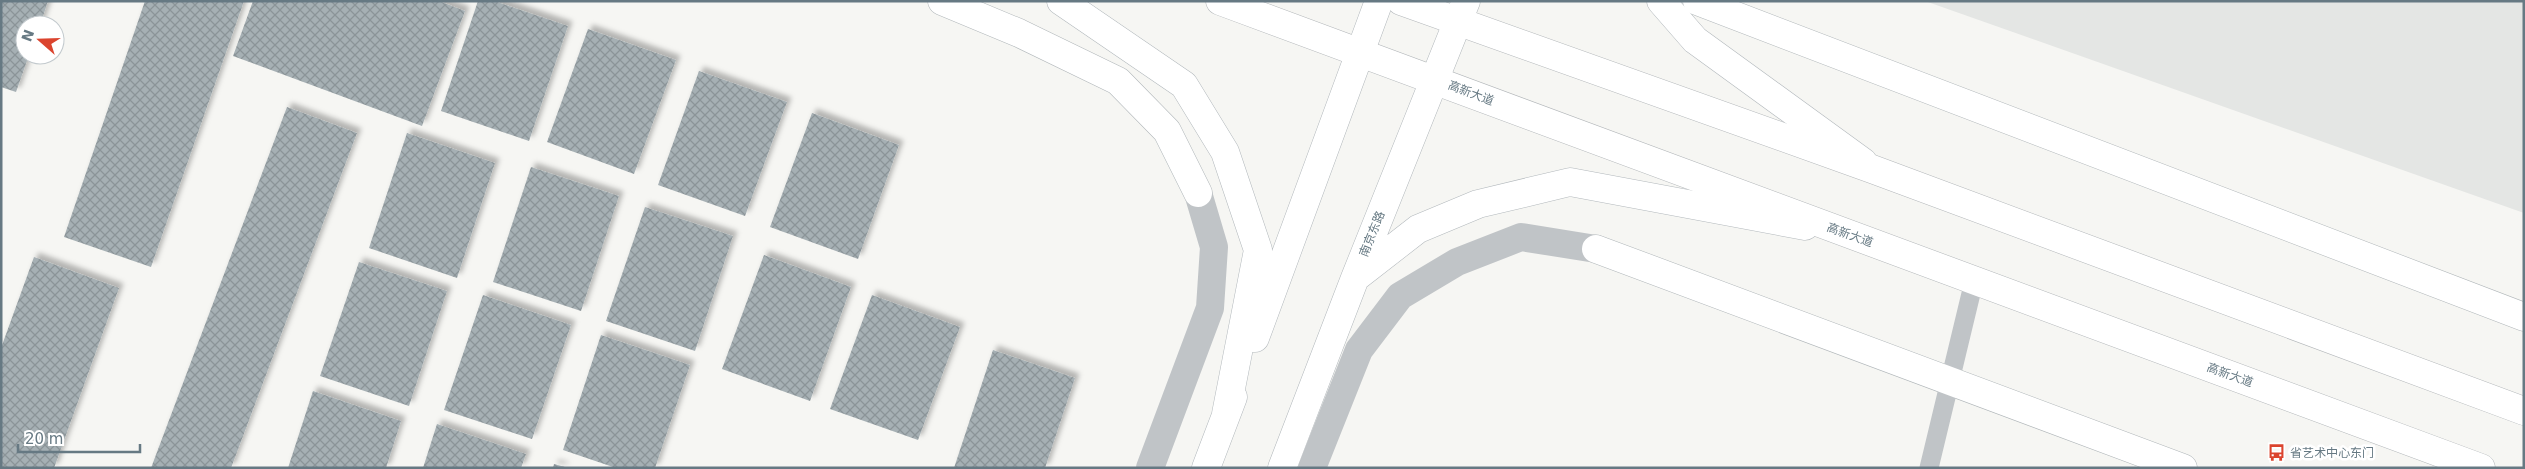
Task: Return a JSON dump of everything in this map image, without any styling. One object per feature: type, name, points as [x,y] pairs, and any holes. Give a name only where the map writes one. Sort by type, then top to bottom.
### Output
[{"type":"main road","points":[[942,1],[1019,33],[1118,82],[1167,131],[1198,192]]},
{"type":"main road","points":[[1061,1],[1184,85],[1225,152],[1258,250],[1226,414]]},
{"type":"main road","name":"高新大道","points":[[1220,1],[2481,468]]},
{"type":"main road","points":[[1206,468],[1379,1]]},
{"type":"main road","points":[[1401,1],[1462,11],[1872,169],[2524,411]]},
{"type":"main road","points":[[1660,1],[1695,40],[1872,169]]},
{"type":"main road","points":[[1698,1],[2524,317]]},
{"type":"main road","name":"南京东路","points":[[1282,468],[1355,278],[1462,11]]},
{"type":"main road","points":[[1355,278],[1418,229],[1478,204],[1570,182],[1846,234]]},
{"type":"main road","points":[[1596,249],[2183,468]]},
{"type":"street","points":[[1150,468],[1210,308],[1214,247],[1198,192]]},
{"type":"street","points":[[1312,468],[1359,350],[1400,296],[1457,262],[1521,237],[1596,249]]},
{"type":"lane","points":[[1929,468],[1974,281]]},
{"type":"shaded area","points":[[1925,1],[2524,1],[2524,213]]},
{"type":"building","points":[[1,1],[48,1],[43,15],[15,15],[15,65],[25,65],[16,92],[1,87]]},
{"type":"building","points":[[145,1],[244,1],[151,267],[64,237]]},
{"type":"building","points":[[253,1],[439,1],[465,11],[422,126],[233,56]]},
{"type":"building","points":[[478,1],[494,1],[568,26],[529,141],[441,111]]},
{"type":"building","points":[[588,29],[676,60],[634,174],[547,142]]},
{"type":"building","points":[[699,71],[787,102],[745,216],[658,185]]},
{"type":"building","points":[[287,107],[357,133],[231,468],[151,468]]},
{"type":"building","points":[[812,113],[899,145],[858,259],[770,227]]},
{"type":"building","points":[[407,133],[495,163],[457,278],[369,248]]},
{"type":"building","points":[[531,167],[619,196],[581,311],[493,282]]},
{"type":"building","points":[[645,207],[733,236],[695,351],[606,321]]},
{"type":"building","points":[[764,255],[851,287],[810,401],[722,369]]},
{"type":"building","points":[[34,257],[119,288],[54,468],[1,468],[1,348]]},
{"type":"building","points":[[359,262],[447,291],[409,406],[320,376]]},
{"type":"building","points":[[483,295],[571,325],[532,439],[444,410]]},
{"type":"building","points":[[872,295],[960,327],[918,440],[830,409]]},
{"type":"building","points":[[601,335],[690,365],[655,468],[616,468],[563,450]]},
{"type":"building","points":[[993,350],[1075,378],[1045,468],[954,468]]},
{"type":"building","points":[[313,391],[401,421],[386,468],[288,468]]},
{"type":"building","points":[[437,424],[526,454],[521,468],[423,468]]},
{"type":"building","points":[[554,464],[565,467],[553,468]]},
{"type":"place","name":"省艺术中心东门","points":[[2276,453]]}]
